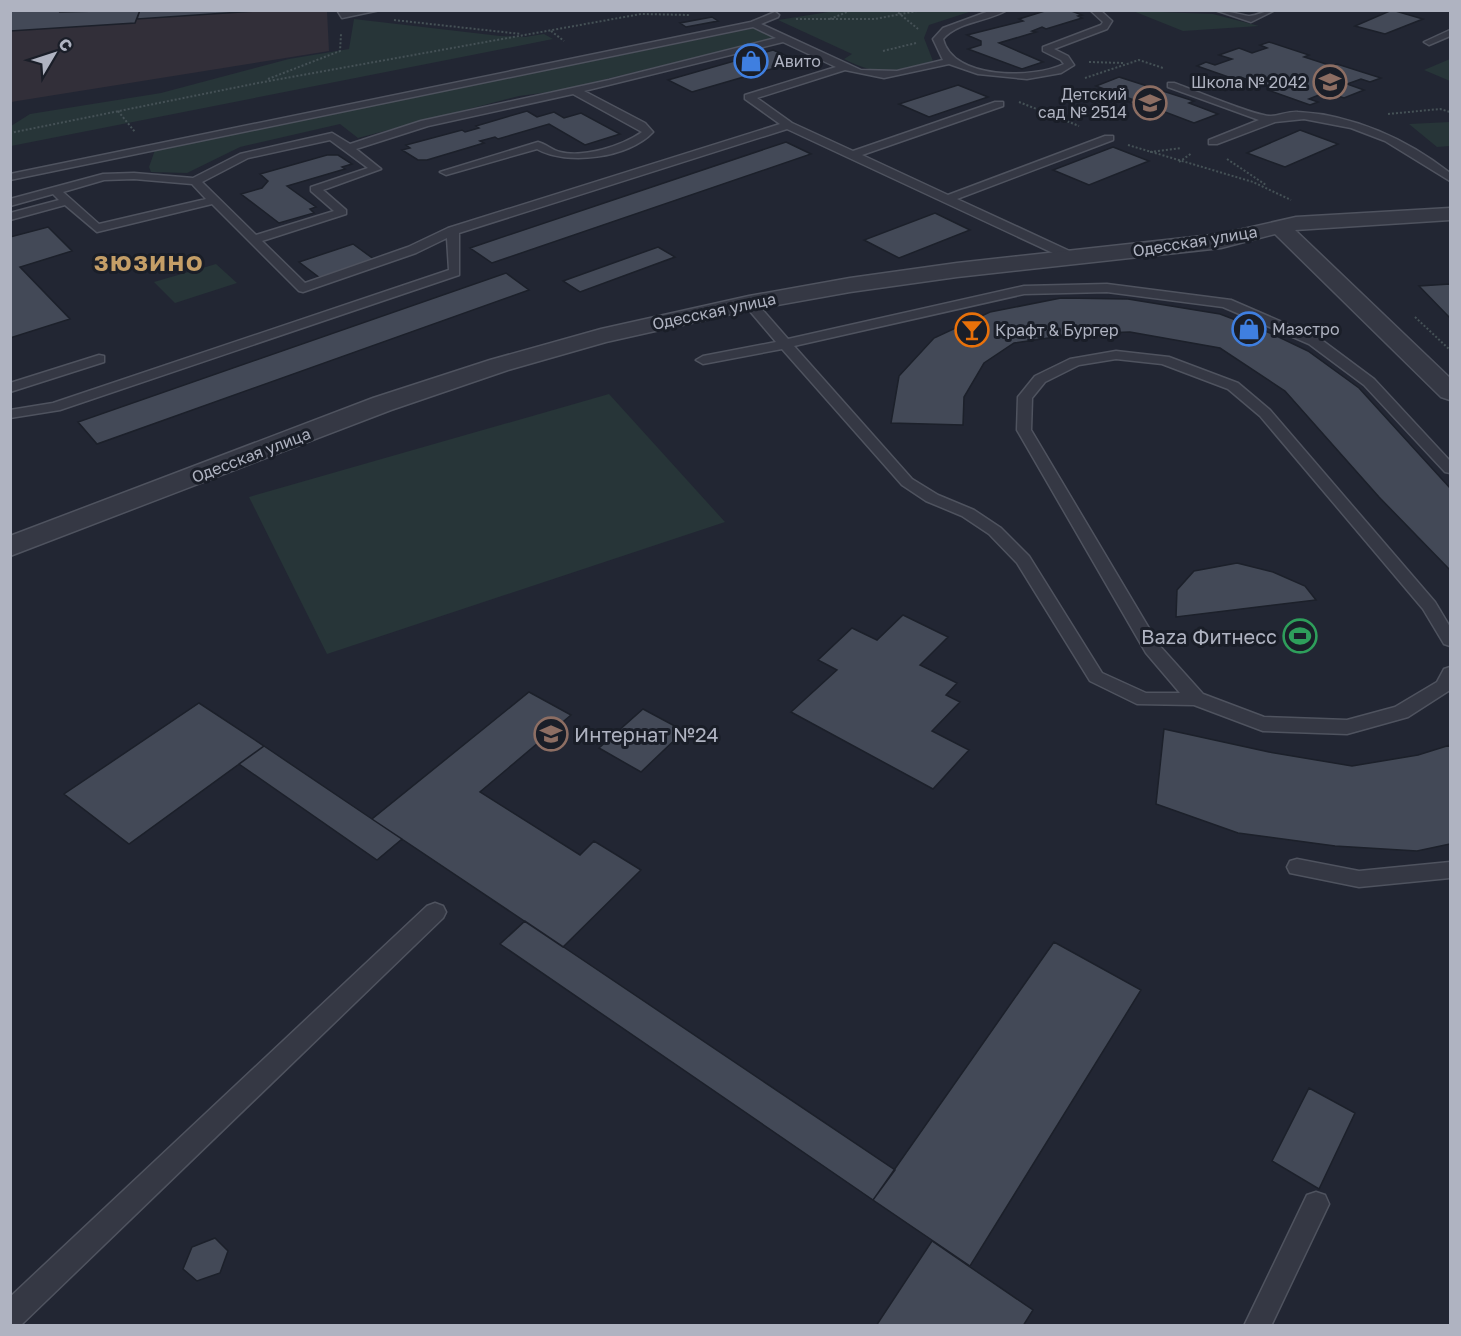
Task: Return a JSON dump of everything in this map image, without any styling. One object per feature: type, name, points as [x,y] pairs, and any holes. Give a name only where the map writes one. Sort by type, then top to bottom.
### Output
[{"type":"street","name":"Одесская улица","points":[[10,547],[382,404],[499,365],[601,336],[749,303],[850,285],[1221,241],[1315,221],[1450,214]]},
{"type":"street","points":[[1280,227],[1450,392]]},
{"type":"lane","points":[[345,13],[376,10]]},
{"type":"lane","points":[[1003,10],[946,30],[938,39],[940,50],[950,61],[969,68],[1025,77],[1061,71],[1070,65],[1046,49],[1104,27],[1108,21],[1094,10]]},
{"type":"lane","points":[[1219,10],[1251,19],[1271,10]]},
{"type":"lane","points":[[10,177],[754,24],[775,15]]},
{"type":"lane","points":[[754,24],[862,75],[882,77],[950,61]]},
{"type":"lane","points":[[1429,42],[1450,33]]},
{"type":"lane","points":[[349,148],[425,123],[575,91],[784,39]]},
{"type":"lane","points":[[845,67],[749,97],[788,125],[1072,257]]},
{"type":"lane","points":[[1171,86],[1269,120]]},
{"type":"lane","points":[[446,172],[538,145],[556,154],[587,155],[640,140],[648,132],[641,125],[575,91]]},
{"type":"lane","points":[[852,155],[999,104]]},
{"type":"lane","points":[[1213,142],[1269,120],[1294,114],[1327,120],[1386,136],[1425,157],[1450,178]]},
{"type":"lane","points":[[195,181],[303,288],[412,250],[453,231],[788,125]]},
{"type":"lane","points":[[10,202],[103,177],[134,176],[195,181],[244,156],[332,136],[376,169],[315,189],[342,212],[256,239]]},
{"type":"lane","points":[[948,199],[1109,138]]},
{"type":"lane","points":[[134,176],[147,148]]},
{"type":"lane","points":[[55,190],[97,228],[215,200]]},
{"type":"lane","points":[[10,217],[68,201]]},
{"type":"lane","points":[[10,414],[55,406],[455,272],[453,231]]},
{"type":"lane","points":[[703,360],[786,344],[1024,290],[1107,288],[1226,303],[1314,341],[1369,382],[1450,469]]},
{"type":"lane","points":[[749,303],[907,482],[933,498],[968,513],[995,531],[1023,560],[1096,677],[1144,699],[1196,699],[1263,724],[1347,726],[1401,712],[1444,686],[1450,673]]},
{"type":"lane","points":[[1196,699],[1152,649],[1024,430],[1026,397],[1040,379],[1075,362],[1116,355],[1164,360],[1233,386],[1265,413],[1429,606],[1450,640]]},
{"type":"lane","points":[[10,388],[99,359]]},
{"type":"lane","points":[[1297,867],[1359,879],[1450,870]]},
{"type":"lane","points":[[10,1316],[435,912]]},
{"type":"lane","points":[[1257,1326],[1316,1204]]},
{"type":"path","points":[[784,39],[852,10]]},
{"type":"path","points":[[895,10],[924,34],[938,39]]},
{"type":"path","points":[[775,15],[826,20],[902,16],[922,10]]},
{"type":"path","points":[[258,83],[340,51],[345,13],[527,35]]},
{"type":"path","points":[[10,133],[258,83],[641,14],[697,15]]},
{"type":"path","points":[[550,31],[561,39]]},
{"type":"path","points":[[1067,61],[1127,63]]},
{"type":"path","points":[[1025,77],[1018,102],[1148,153],[1269,187]]},
{"type":"path","points":[[118,111],[128,123]]},
{"type":"path","points":[[1148,153],[1162,149],[1181,148]]},
{"type":"path","points":[[1179,162],[1192,153]]},
{"type":"path","points":[[1223,157],[1296,204]]},
{"type":"path","points":[[1407,309],[1450,350]]},
{"type":"shaded area","points":[[11,11],[327,11],[329,51],[11,102]]},
{"type":"shaded area","points":[[835,11],[972,11],[929,25],[924,38],[933,61],[897,70],[878,71],[844,59],[852,54],[778,20]]},
{"type":"shaded area","points":[[1133,11],[1213,14],[1259,26],[1183,31]]},
{"type":"shaded area","points":[[354,19],[500,36],[525,37],[544,34],[553,39],[11,146],[11,126],[30,114],[161,93],[289,59],[349,49]]},
{"type":"shaded area","points":[[755,28],[775,38],[557,91],[519,96],[358,138],[340,124],[240,147],[187,173],[151,172],[149,167],[155,150]]},
{"type":"shaded area","points":[[1450,59],[1450,81],[1424,70]]},
{"type":"shaded area","points":[[1450,122],[1450,146],[1437,147],[1409,124]]},
{"type":"shaded area","points":[[216,264],[237,283],[175,303],[154,282]]},
{"type":"shaded area","points":[[609,394],[725,522],[327,654],[249,497]]},
{"type":"building","points":[[61,10],[60,12],[140,10],[135,23],[10,31],[10,11]]},
{"type":"building","points":[[140,10],[269,10],[137,19]]},
{"type":"building","points":[[1048,10],[1069,10],[1082,15],[1078,16],[1082,18],[1046,29],[1042,27],[1032,31],[1036,32],[999,43],[1043,62],[1022,69],[968,49],[981,45],[981,41],[967,35],[1023,21],[1019,19]]},
{"type":"building","points":[[1392,10],[1423,19],[1385,34],[1355,26]]},
{"type":"building","points":[[712,17],[718,21],[686,27],[680,23]]},
{"type":"building","points":[[1269,42],[1309,55],[1304,57],[1332,66],[1337,64],[1381,78],[1370,82],[1361,79],[1347,84],[1364,90],[1344,98],[1326,92],[1309,99],[1318,102],[1310,105],[1268,90],[1273,88],[1243,78],[1237,80],[1197,66],[1206,62],[1215,65],[1232,59],[1219,55],[1239,48],[1252,53],[1267,48],[1260,45]]},
{"type":"building","points":[[773,50],[799,61],[692,92],[668,80]]},
{"type":"building","points":[[1119,77],[1194,101],[1189,103],[1218,114],[1194,123],[1152,107],[1146,109],[1129,102],[1134,100],[1096,86]]},
{"type":"building","points":[[958,85],[988,97],[929,117],[899,104]]},
{"type":"building","points":[[527,111],[537,117],[554,112],[564,118],[581,113],[620,134],[585,145],[549,124],[498,139],[495,137],[480,141],[484,143],[427,160],[418,160],[402,150],[410,148],[406,145],[462,130],[465,132],[479,128],[476,126]]},
{"type":"building","points":[[1300,130],[1338,144],[1285,167],[1247,153]]},
{"type":"building","points":[[786,142],[811,154],[492,263],[470,248]]},
{"type":"building","points":[[1113,147],[1149,161],[1089,185],[1053,170]]},
{"type":"building","points":[[327,155],[338,155],[352,164],[342,167],[345,169],[287,186],[316,207],[310,209],[314,213],[279,223],[241,194],[262,188],[268,181],[260,174]]},
{"type":"building","points":[[935,213],[970,230],[899,258],[864,240]]},
{"type":"building","points":[[48,227],[72,251],[20,267],[70,319],[10,338],[10,237]]},
{"type":"building","points":[[353,244],[375,260],[320,278],[299,262]]},
{"type":"building","points":[[658,247],[675,257],[580,292],[563,281]]},
{"type":"building","points":[[506,273],[529,290],[97,444],[78,422]]},
{"type":"building","points":[[1450,284],[1450,318],[1419,286]]},
{"type":"building","points":[[1061,298],[1128,299],[1220,314],[1270,333],[1308,351],[1359,388],[1450,488],[1450,570],[1379,497],[1285,391],[1220,348],[1130,332],[1075,334],[1014,343],[984,363],[964,397],[963,425],[891,423],[899,376],[934,338],[990,312]]},
{"type":"building","points":[[1237,563],[1273,572],[1305,586],[1316,600],[1176,617],[1177,590],[1194,571]]},
{"type":"building","points":[[903,615],[948,637],[920,665],[957,683],[946,695],[960,702],[932,731],[969,750],[933,789],[791,712],[837,670],[818,660],[852,628],[877,640]]},
{"type":"building","points":[[529,692],[571,715],[480,792],[580,855],[594,841],[641,870],[563,947],[372,819]]},
{"type":"building","points":[[199,703],[264,746],[129,844],[64,794]]},
{"type":"building","points":[[643,709],[684,731],[641,772],[599,748]]},
{"type":"building","points":[[1164,729],[1269,752],[1352,766],[1418,755],[1450,745],[1450,844],[1417,851],[1335,846],[1238,833],[1156,804]]},
{"type":"building","points":[[264,746],[402,839],[377,860],[239,764]]},
{"type":"building","points":[[525,921],[895,1170],[873,1200],[500,944]]},
{"type":"building","points":[[1054,942],[1141,990],[970,1266],[873,1200]]},
{"type":"building","points":[[1309,1088],[1355,1113],[1319,1189],[1272,1161]]},
{"type":"building","points":[[215,1238],[228,1251],[220,1273],[197,1281],[183,1269],[192,1247]]},
{"type":"building","points":[[932,1241],[1033,1310],[1023,1326],[876,1326]]},
{"type":"place","name":"Авито","points":[[751,61]]},
{"type":"place","name":"Школа № 2042","points":[[1330,82]]},
{"type":"place","name":"Детский сад № 2514","points":[[1150,103]]},
{"type":"place","name":"Маэстро","points":[[1249,329]]},
{"type":"place","name":"Крафт & Бургер","points":[[972,330]]},
{"type":"place","name":"Baza Фитнесс","points":[[1300,636]]},
{"type":"place","name":"Интернат №24","points":[[551,734]]},
{"type":"district","name":"ЗЮЗИНО","points":[[149,262]]}]
